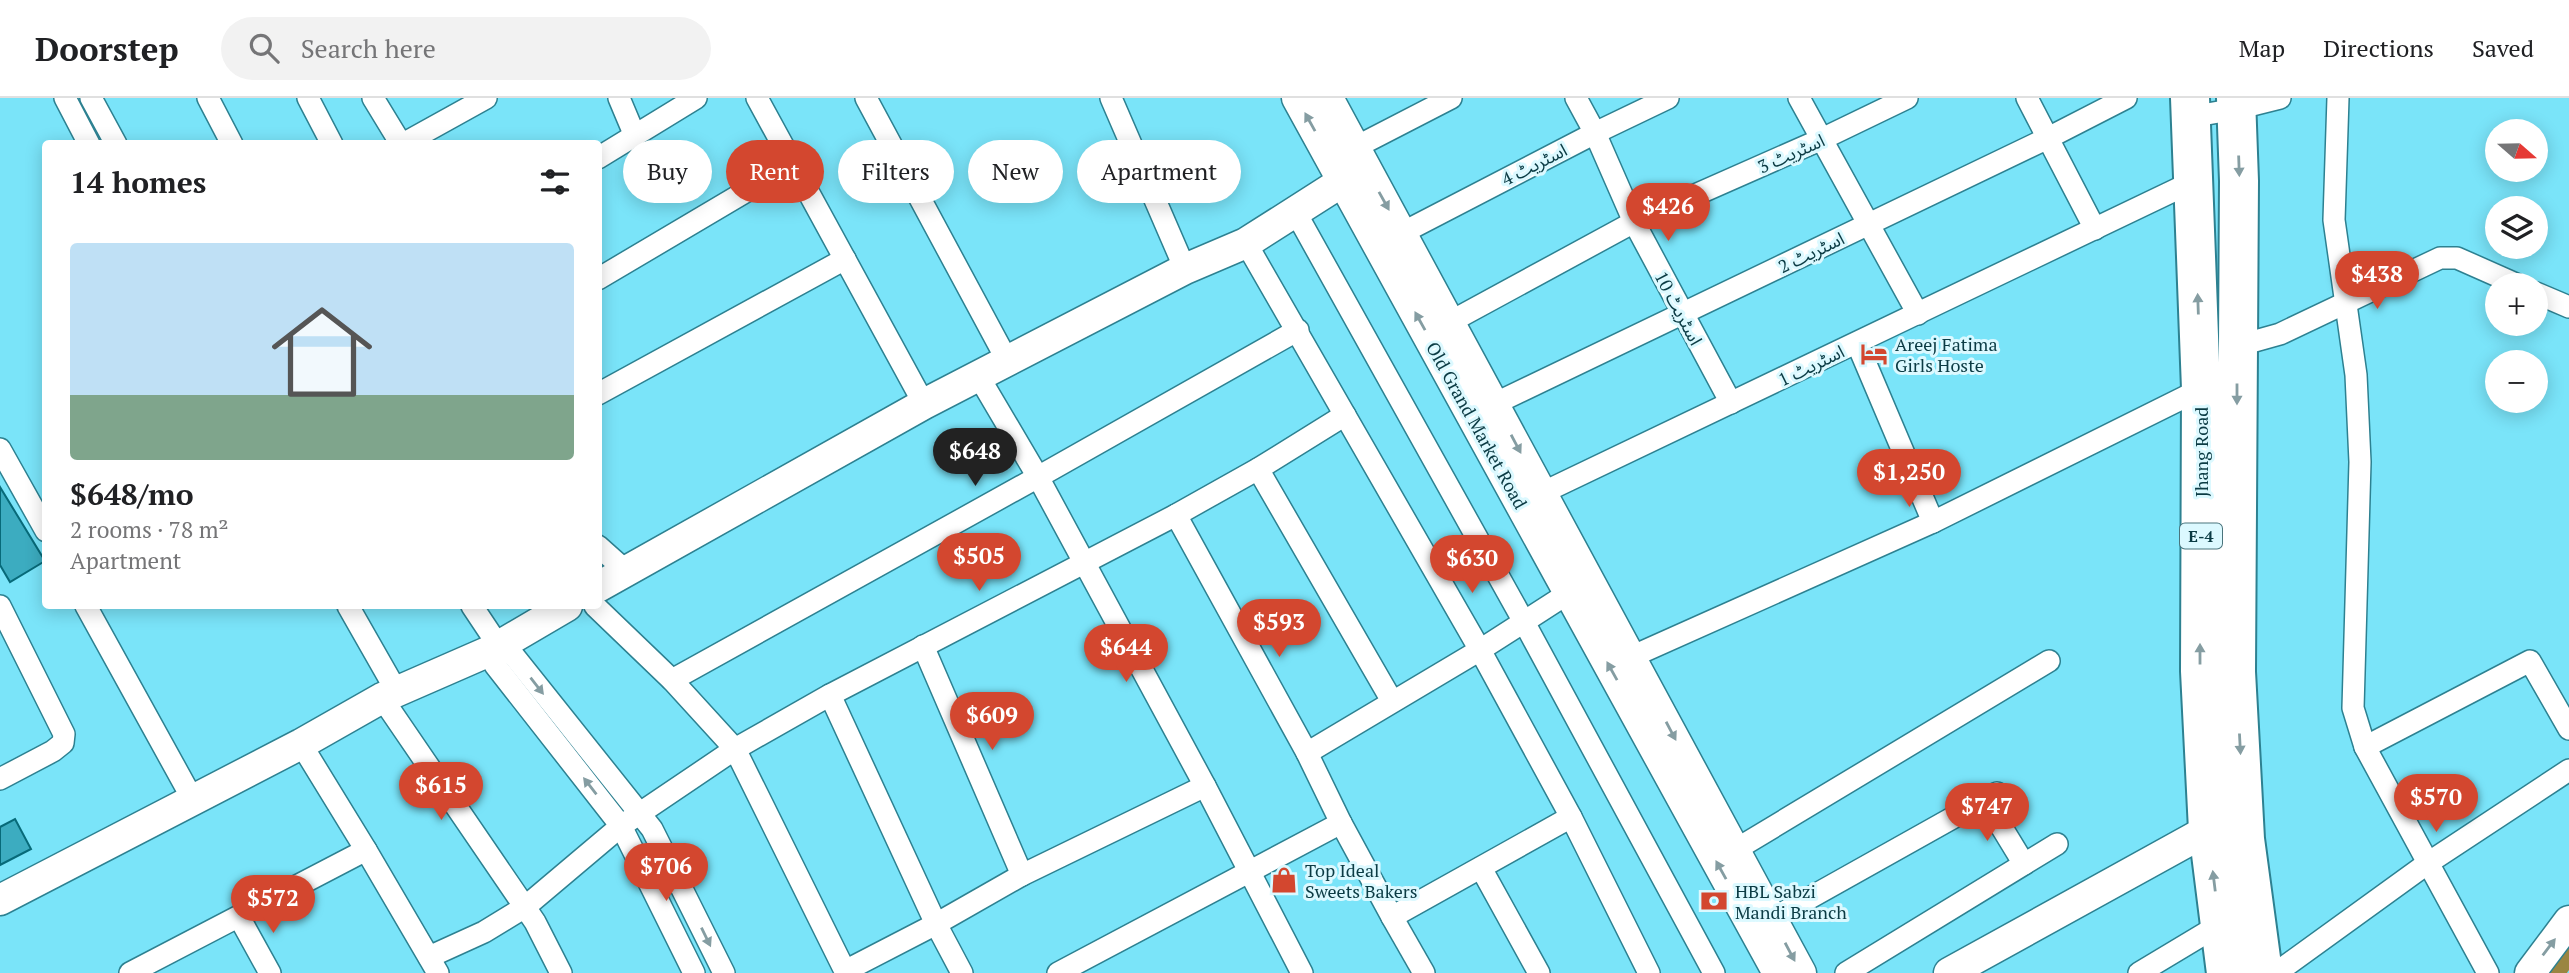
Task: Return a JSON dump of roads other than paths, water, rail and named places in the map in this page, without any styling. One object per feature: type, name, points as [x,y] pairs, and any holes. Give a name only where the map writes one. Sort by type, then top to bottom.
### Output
[{"type":"highway","name":"Jhang Road","points":[[2236,104],[2239,181],[2236,672],[2245,839],[2263,973]]},
{"type":"highway","name":"Jhang Road","points":[[2190,108],[2200,371],[2200,671],[2208,830],[2226,973]]},
{"type":"street","points":[[65,98],[87,140]]},
{"type":"street","points":[[91,98],[114,140]]},
{"type":"street","points":[[208,98],[230,140]]},
{"type":"street","points":[[309,98],[330,140]]},
{"type":"street","points":[[373,98],[399,140]]},
{"type":"street","points":[[409,140],[486,98]]},
{"type":"street","points":[[619,98],[635,136]]},
{"type":"street","points":[[602,156],[696,98]]},
{"type":"street","points":[[866,98],[1008,362]]},
{"type":"street","points":[[1111,98],[1185,269]]},
{"type":"street","name":"Old Grand Market Road","points":[[1297,98],[1354,165],[1402,233],[1542,493],[1579,587],[1631,657],[1801,973]]},
{"type":"street","name":"Old Grand Market Road","points":[[1328,98],[1354,165],[1579,587],[1778,973]]},
{"type":"street","points":[[602,585],[925,404],[1185,269],[1246,243],[1296,213],[1354,165],[1451,98]]},
{"type":"street","name":"اسٹریٹ 10","points":[[1576,98],[1595,133],[1634,222],[1731,404]]},
{"type":"street","name":"اسٹریٹ 4","points":[[1402,233],[1668,98]]},
{"type":"street","points":[[1799,98],[1918,314]]},
{"type":"street","name":"اسٹریٹ 3","points":[[1450,322],[1634,222],[1822,139],[1907,98]]},
{"type":"street","points":[[2027,98],[2095,229]]},
{"type":"street","name":"اسٹریٹ 2","points":[[1494,404],[1869,225],[2126,98]]},
{"type":"street","points":[[2190,108],[2280,98]]},
{"type":"street","points":[[2338,98],[2334,220],[2356,375],[2360,462],[2353,708],[2365,747],[2487,973]]},
{"type":"street","points":[[767,101],[784,140]]},
{"type":"street","name":"اسٹریٹ 1","points":[[1542,493],[2193,181]]},
{"type":"street","points":[[602,277],[726,203]]},
{"type":"street","points":[[815,203],[925,404]]},
{"type":"street","points":[[1296,213],[1524,622],[1714,973]]},
{"type":"street","points":[[1246,243],[1480,650],[1571,817],[1649,973]]},
{"type":"street","points":[[1631,657],[1933,522],[2200,371],[2236,347],[2280,334],[2440,258],[2457,258],[2491,273]]},
{"type":"street","points":[[602,392],[845,259]]},
{"type":"street","points":[[2548,298],[2569,307]]},
{"type":"street","points":[[671,680],[1298,330]]},
{"type":"street","points":[[1857,343],[1933,522]]},
{"type":"street","points":[[978,377],[1038,477],[1205,786],[1249,871],[1294,970]]},
{"type":"street","points":[[301,744],[433,965],[525,907],[621,826],[736,749],[830,695],[1083,561],[1176,515],[1258,469],[1345,415]]},
{"type":"street","points":[[0,449],[42,524]]},
{"type":"street","points":[[1258,469],[1392,701]]},
{"type":"street","points":[[1176,515],[1424,973]]},
{"type":"street","points":[[602,550],[626,571]]},
{"type":"street","points":[[1307,753],[1480,650],[1579,587]]},
{"type":"street","points":[[0,606],[7,636],[64,734],[63,743],[54,751],[0,779]]},
{"type":"street","points":[[88,609],[193,800]]},
{"type":"street","points":[[349,609],[389,695],[525,907],[561,973]]},
{"type":"street","points":[[473,609],[496,643],[652,829],[724,973]]},
{"type":"street","points":[[0,900],[301,744],[389,695],[561,609]]},
{"type":"street","points":[[599,609],[736,749],[843,968],[852,969],[1023,875],[1205,786]]},
{"type":"street","points":[[496,643],[495,665],[621,826],[694,973]]},
{"type":"street","points":[[923,646],[1023,875]]},
{"type":"street","points":[[2365,747],[2529,660],[2569,729]]},
{"type":"street","points":[[1735,850],[2049,661]]},
{"type":"street","points":[[830,695],[936,924],[962,973]]},
{"type":"street","points":[[2276,973],[2428,863],[2569,770]]},
{"type":"street","points":[[1772,919],[1991,796],[2024,864]]},
{"type":"street","points":[[1392,917],[1571,817]]},
{"type":"street","points":[[1058,973],[1341,823]]},
{"type":"street","points":[[1959,971],[2208,830]]},
{"type":"street","points":[[1846,973],[2057,844]]},
{"type":"street","points":[[130,973],[159,966],[239,917],[366,850]]},
{"type":"street","points":[[1481,868],[1539,973]]},
{"type":"street","points":[[239,917],[270,973]]},
{"type":"street","points":[[2530,973],[2569,920]]},
{"type":"street","points":[[2139,973],[2219,925]]},
{"type":"waterway","points":[[2554,973],[2569,952]]},
{"type":"place","name":"Areej Fatima Girls Hoste","points":[[1874,354]]},
{"type":"place","name":"Top Ideal Sweets Bakers","points":[[1284,880]]},
{"type":"place","name":"HBL Sabzi Mandi Branch","points":[[1714,901]]}]
